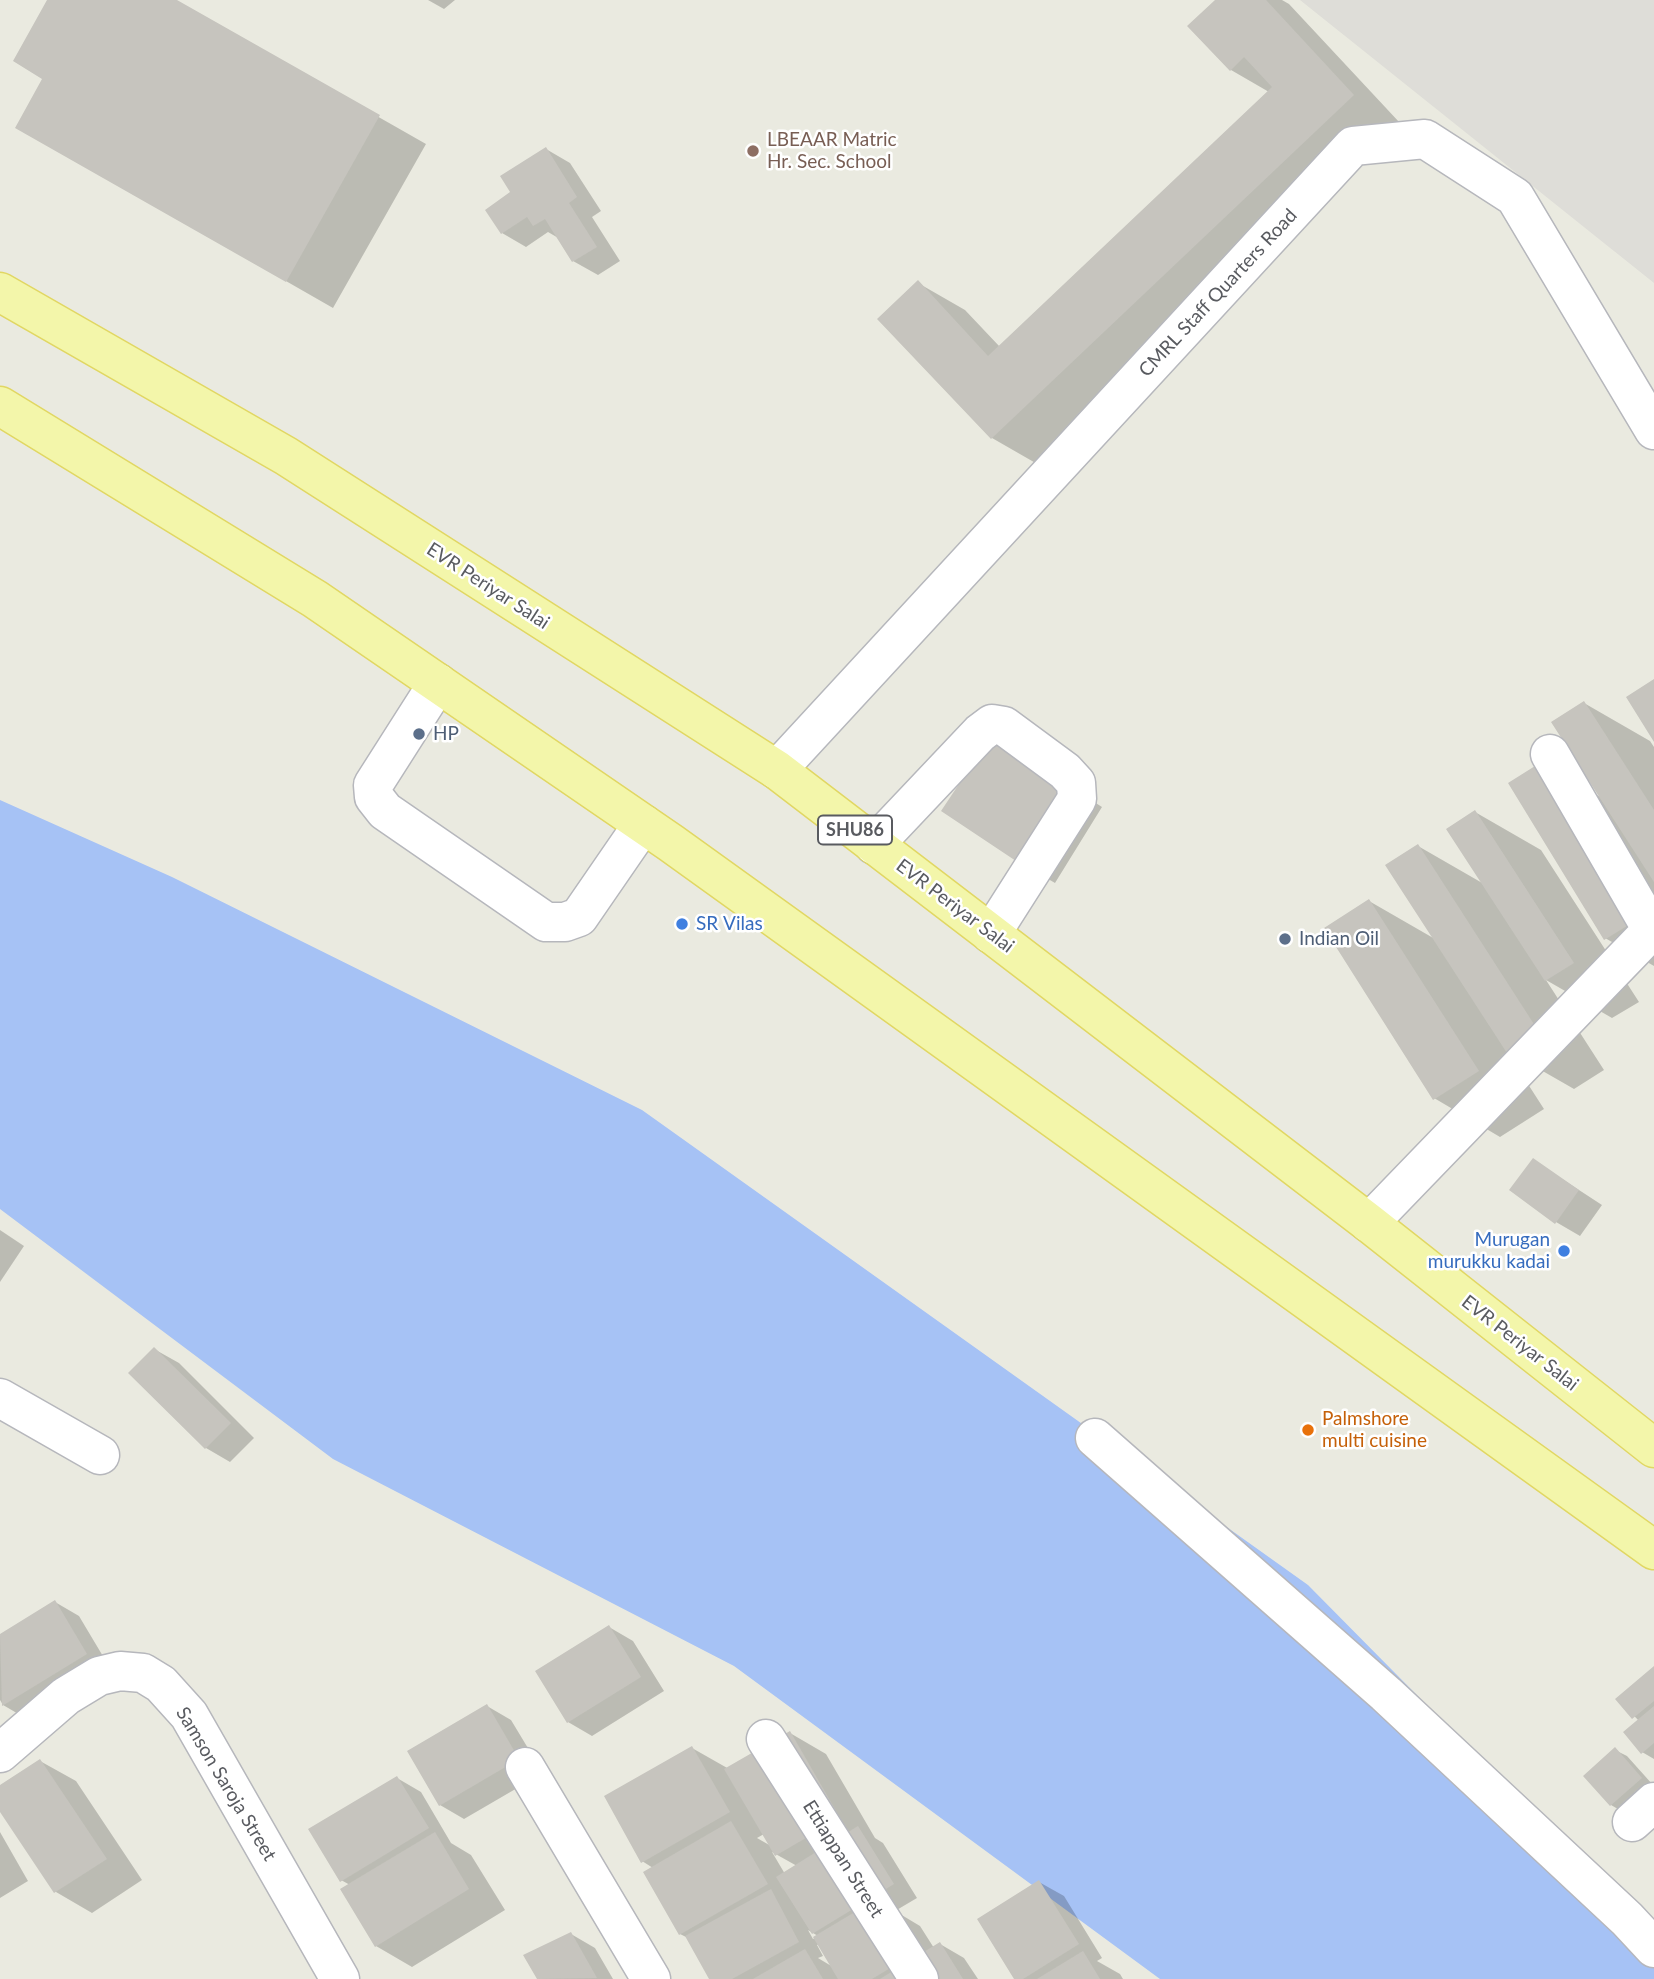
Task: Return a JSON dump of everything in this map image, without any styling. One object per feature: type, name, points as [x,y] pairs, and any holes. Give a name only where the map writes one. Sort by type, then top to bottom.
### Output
[{"type":"main road","name":"EVR Periyar Salai","points":[[0,292],[286,456],[777,770],[1369,1223],[1654,1448]]},
{"type":"main road","points":[[0,406],[316,599],[643,824],[1654,1550]]},
{"type":"street","name":"CMRL Staff Quarters Road","points":[[777,770],[1353,146],[1425,139],[1515,197],[1654,430]]},
{"type":"street","points":[[438,683],[373,785],[374,797],[385,811],[546,922],[565,922],[579,917],[643,824]]},
{"type":"street","points":[[874,845],[980,733],[992,724],[1004,726],[1065,771],[1076,783],[1077,799],[991,934]]},
{"type":"street","points":[[1369,1223],[1653,932],[1550,754]]},
{"type":"street","points":[[0,1398],[100,1455]]},
{"type":"street","points":[[1095,1438],[1386,1694],[1627,1919],[1654,1948]]},
{"type":"street","name":"Samson Saroja Street","points":[[0,1753],[66,1696],[100,1676],[120,1671],[143,1673],[161,1684],[189,1715],[340,1979]]},
{"type":"street","name":"Ettiappan Street","points":[[766,1739],[919,1979]]},
{"type":"street","points":[[525,1767],[651,1979]]},
{"type":"shaded area","points":[[1300,0],[1654,0],[1654,283]]},
{"type":"water","points":[[0,800],[172,877],[642,1110],[1308,1585],[1654,1935],[1654,1979],[1160,1979],[734,1666],[333,1459],[0,1209]]},
{"type":"building","points":[[47,0],[177,0],[380,115],[286,282],[15,128],[42,79],[13,61]]},
{"type":"building","points":[[1215,0],[1266,0],[1354,95],[991,439],[877,319],[918,280],[988,356],[1272,87],[1244,57],[1230,71],[1187,26]]},
{"type":"building","points":[[546,147],[577,197],[569,203],[597,247],[572,262],[545,219],[533,226],[527,217],[501,234],[485,210],[510,192],[500,176]]},
{"type":"building","points":[[1654,679],[1654,742],[1626,697]]},
{"type":"building","points":[[1584,701],[1654,810],[1654,882],[1551,722]]},
{"type":"building","points":[[991,736],[1067,785],[1019,863],[941,811]]},
{"type":"building","points":[[1543,761],[1640,918],[1604,940],[1508,783]]},
{"type":"building","points":[[1475,810],[1574,963],[1545,981],[1446,829]]},
{"type":"building","points":[[1418,844],[1539,1032],[1507,1053],[1385,865]]},
{"type":"building","points":[[1369,899],[1479,1071],[1433,1100],[1324,928]]},
{"type":"building","points":[[1533,1158],[1579,1190],[1555,1224],[1509,1190]]},
{"type":"building","points":[[154,1347],[231,1423],[205,1449],[128,1373]]},
{"type":"building","points":[[55,1600],[87,1654],[2,1706],[0,1634]]},
{"type":"building","points":[[609,1625],[641,1677],[567,1723],[535,1671]]},
{"type":"building","points":[[1654,1666],[1654,1701],[1632,1719],[1615,1699]]},
{"type":"building","points":[[487,1704],[519,1759],[439,1806],[407,1751]]},
{"type":"building","points":[[1654,1706],[1654,1743],[1641,1754],[1623,1732]]},
{"type":"building","points":[[790,1731],[840,1818],[775,1856],[724,1769]]},
{"type":"building","points":[[692,1746],[730,1812],[641,1863],[604,1796]]},
{"type":"building","points":[[1615,1747],[1642,1778],[1610,1806],[1583,1776]]},
{"type":"building","points":[[40,1759],[107,1859],[54,1893],[0,1812],[0,1785]]},
{"type":"building","points":[[397,1776],[429,1828],[340,1882],[308,1829]]},
{"type":"building","points":[[731,1821],[768,1884],[679,1935],[643,1872]]},
{"type":"building","points":[[858,1826],[894,1884],[812,1934],[776,1877]]},
{"type":"building","points":[[435,1832],[469,1889],[375,1947],[340,1889]]},
{"type":"building","points":[[1039,1880],[1079,1944],[1023,1979],[1014,1979],[977,1919]]},
{"type":"building","points":[[771,1889],[799,1942],[732,1979],[709,1979],[685,1936]]},
{"type":"building","points":[[865,1906],[920,1950],[872,1979],[838,1979],[813,1937]]},
{"type":"building","points":[[571,1932],[597,1978],[537,1979],[523,1955]]},
{"type":"building","points":[[940,1942],[963,1979],[880,1979]]},
{"type":"building","points":[[805,1949],[823,1979],[753,1979]]},
{"type":"building","points":[[1083,1951],[1100,1979],[1037,1979]]},
{"type":"place","name":"LBEAAR Matric Hr. Sec. School","points":[[753,151]]},
{"type":"place","name":"HP","points":[[419,734]]},
{"type":"place","name":"SR Vilas","points":[[682,924]]},
{"type":"place","name":"Indian Oil","points":[[1285,939]]},
{"type":"place","name":"Murugan murukku kadai","points":[[1564,1251]]},
{"type":"place","name":"Palmshore multi cuisine","points":[[1308,1430]]}]
